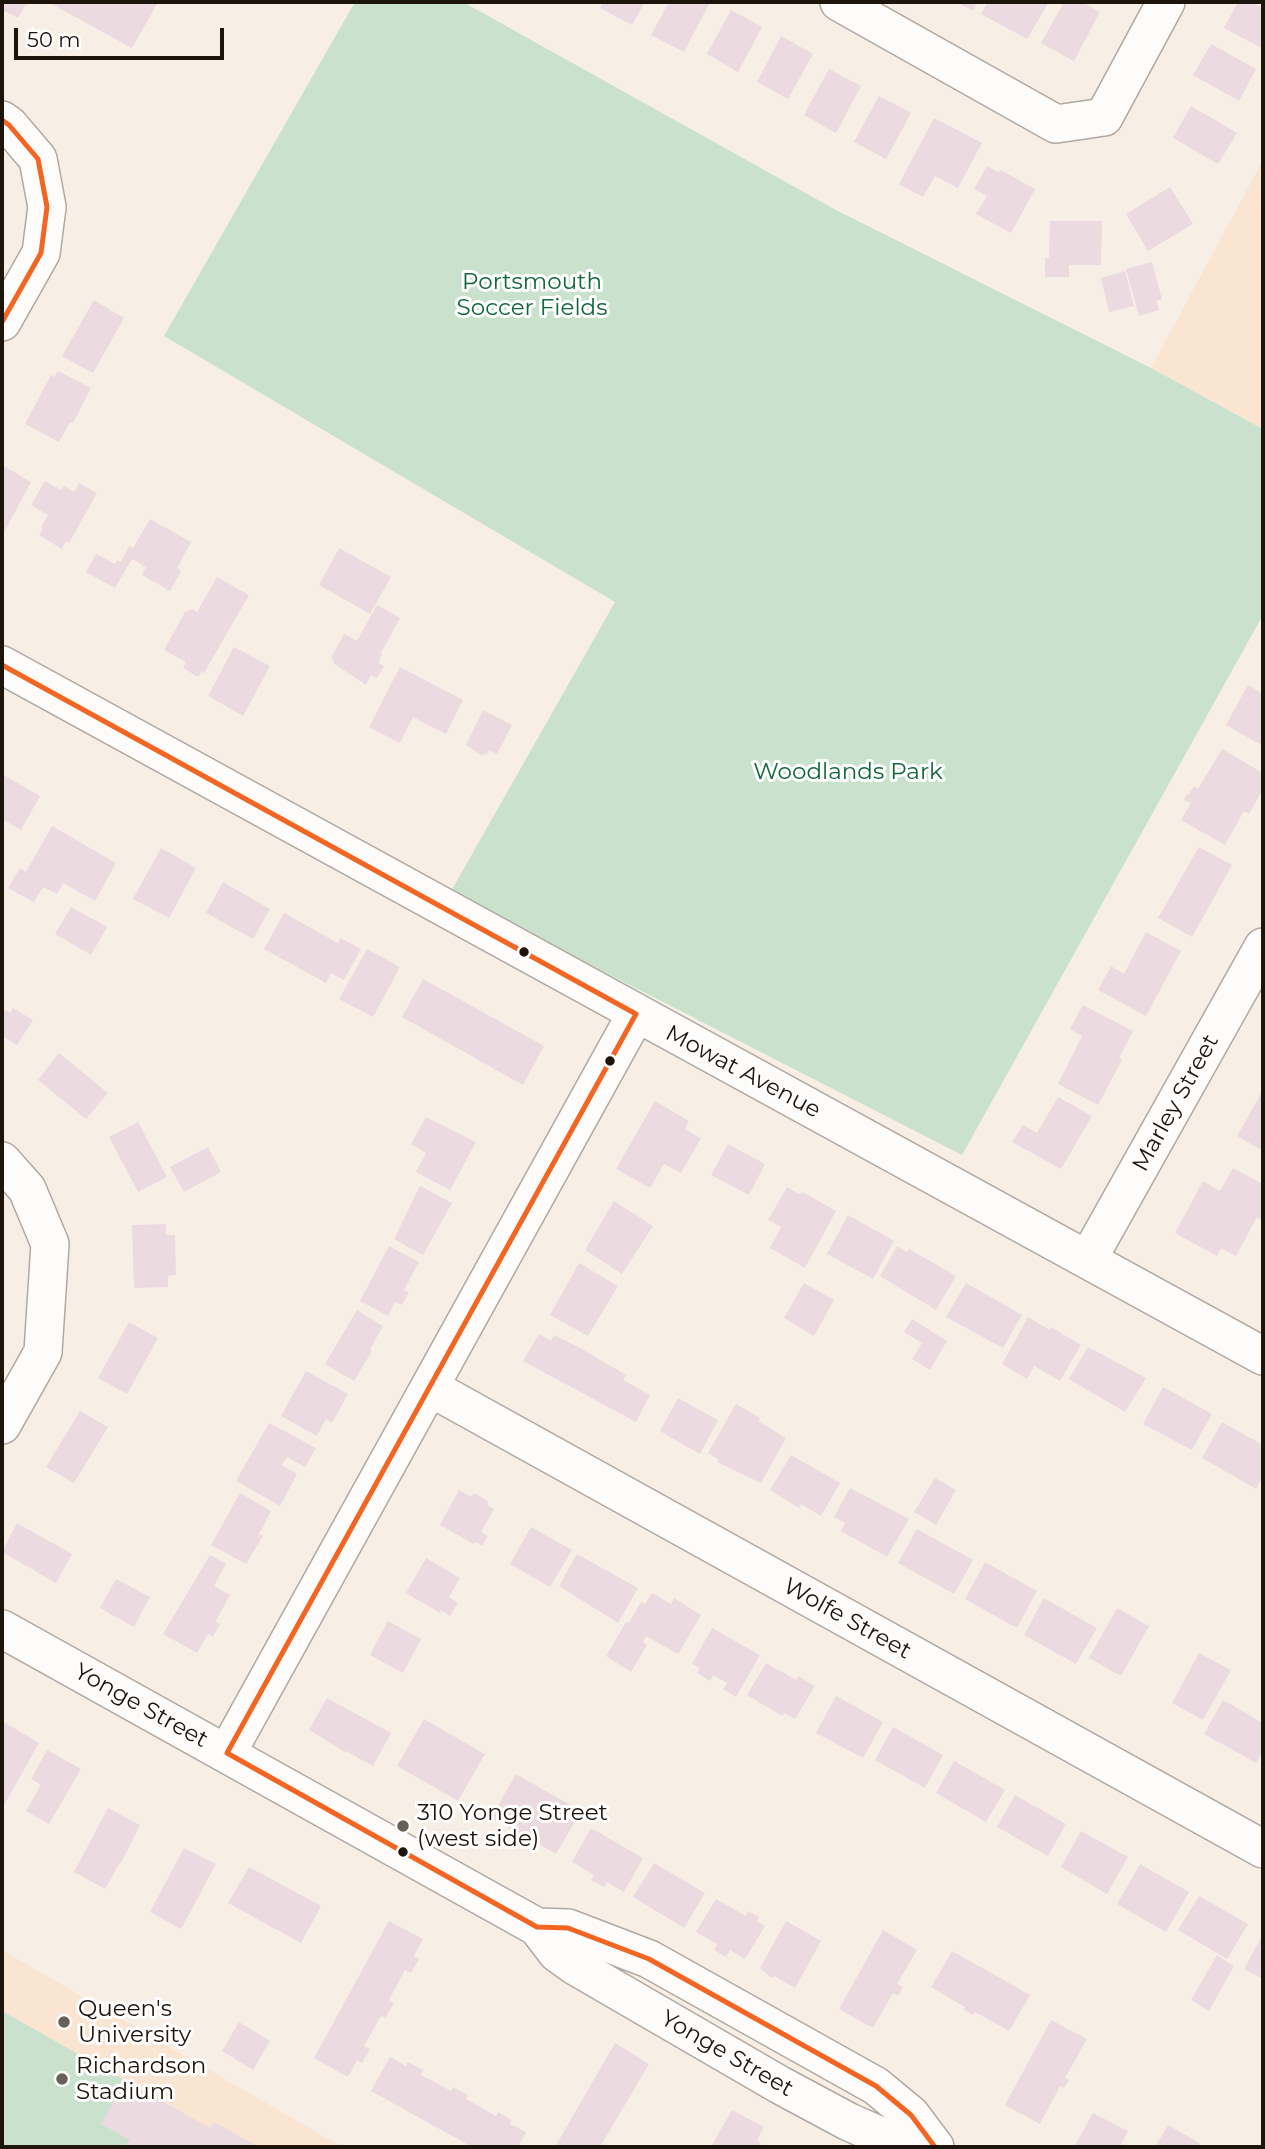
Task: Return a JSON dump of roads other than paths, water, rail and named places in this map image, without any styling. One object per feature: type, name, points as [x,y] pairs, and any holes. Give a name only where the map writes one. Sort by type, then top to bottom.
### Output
[{"type":"street","points":[[839,2],[1056,124],[1104,117],[1166,2]]},
{"type":"street","points":[[2,120],[38,159],[47,207],[41,253],[2,322]]},
{"type":"street","name":"Mowat Avenue","points":[[2,666],[1263,1356]]},
{"type":"street","name":"Marley Street","points":[[1088,1259],[1258,970]]},
{"type":"street","points":[[227,1754],[636,1014]]},
{"type":"street","points":[[2,1161],[27,1189],[50,1244],[43,1352],[2,1425]]},
{"type":"street","name":"Wolfe Street","points":[[431,1388],[1263,1849]]},
{"type":"street","name":"Yonge Street","points":[[2,1629],[537,1927],[556,1953],[575,1966],[780,2085],[849,2122],[890,2140],[935,2147]]},
{"type":"place","name":"310 Yonge Street (west side)","points":[[403,1826]]},
{"type":"place","name":"Queen's University","points":[[64,2022]]},
{"type":"place","name":"Richardson Stadium","points":[[62,2079]]},
{"type":"park label","name":"Portsmouth Soccer Fields","points":[[532,295]]},
{"type":"park label","name":"Woodlands Park","points":[[848,772]]}]
